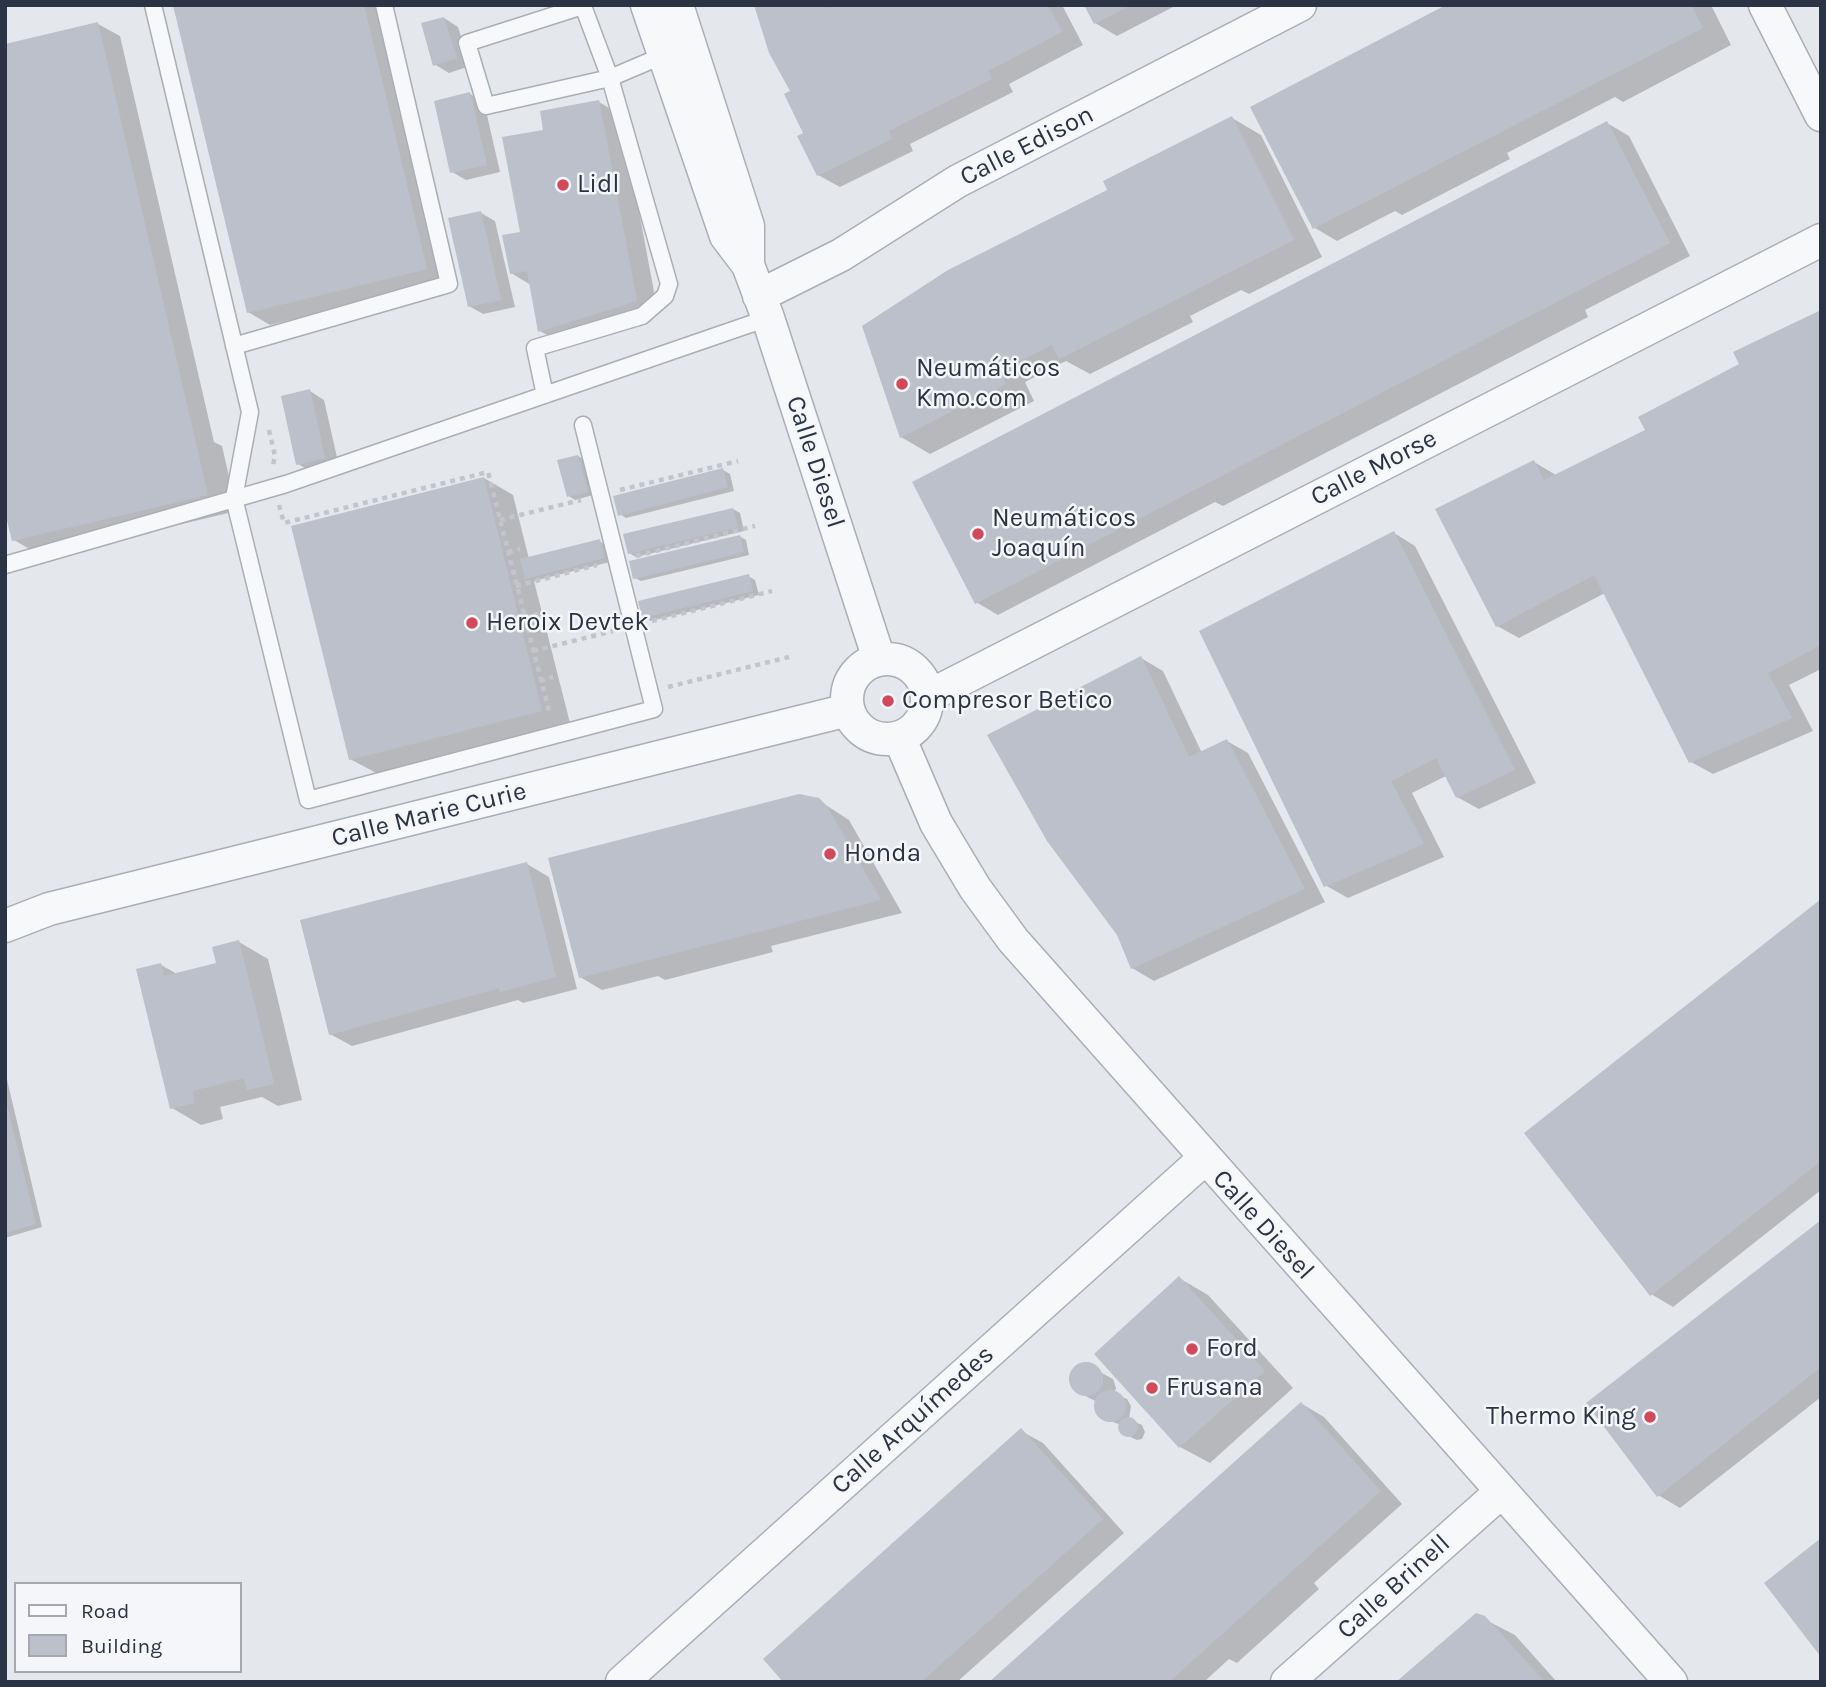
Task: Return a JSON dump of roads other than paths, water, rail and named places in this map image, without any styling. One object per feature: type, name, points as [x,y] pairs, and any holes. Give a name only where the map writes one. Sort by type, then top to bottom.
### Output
[{"type":"street","name":"Calle Diesel","points":[[647,5],[726,236],[748,265],[764,307],[880,659]]},
{"type":"street","name":"Calle Diesel","points":[[677,5],[748,226],[748,265]]},
{"type":"street","name":"Calle Edison","points":[[764,307],[958,181],[1300,5]]},
{"type":"street","points":[[1765,5],[1821,114]]},
{"type":"street","name":"Calle Morse","points":[[927,697],[1821,240]]},
{"type":"street","points":[[880,659],[906,664],[924,684],[927,697],[920,722],[911,732],[899,737],[883,739],[868,734],[855,724],[848,710],[847,696],[857,673],[880,659]]},
{"type":"street","name":"Calle Marie Curie","points":[[7,915],[49,909],[848,710]]},
{"type":"street","name":"Calle Diesel","points":[[899,737],[936,823],[1005,930],[1204,1159],[1671,1682]]},
{"type":"street","name":"Calle Arquímedes","points":[[622,1682],[1204,1159]]},
{"type":"street","name":"Calle Brinell","points":[[1287,1682],[1501,1492]]},
{"type":"lane","points":[[153,5],[250,412],[234,498],[307,800],[654,709],[583,425]]},
{"type":"lane","points":[[234,346],[449,284],[384,5]]},
{"type":"lane","points":[[545,395],[535,348],[642,316],[665,296],[669,284],[610,78],[583,6],[467,43],[486,106],[610,78],[664,55]]},
{"type":"lane","points":[[5,565],[275,487],[545,395],[764,307]]},
{"type":"place","name":"Lidl","points":[[563,185]]},
{"type":"place","name":"Neumáticos Kmo.com","points":[[902,384]]},
{"type":"place","name":"Neumáticos Joaquín","points":[[978,534]]},
{"type":"place","name":"Heroix Devtek","points":[[472,623]]},
{"type":"place","name":"Compresor Betico","points":[[888,701]]},
{"type":"place","name":"Honda","points":[[830,854]]},
{"type":"place","name":"Ford","points":[[1192,1349]]},
{"type":"place","name":"Frusana","points":[[1152,1388]]},
{"type":"place","name":"Thermo King","points":[[1650,1417]]}]
